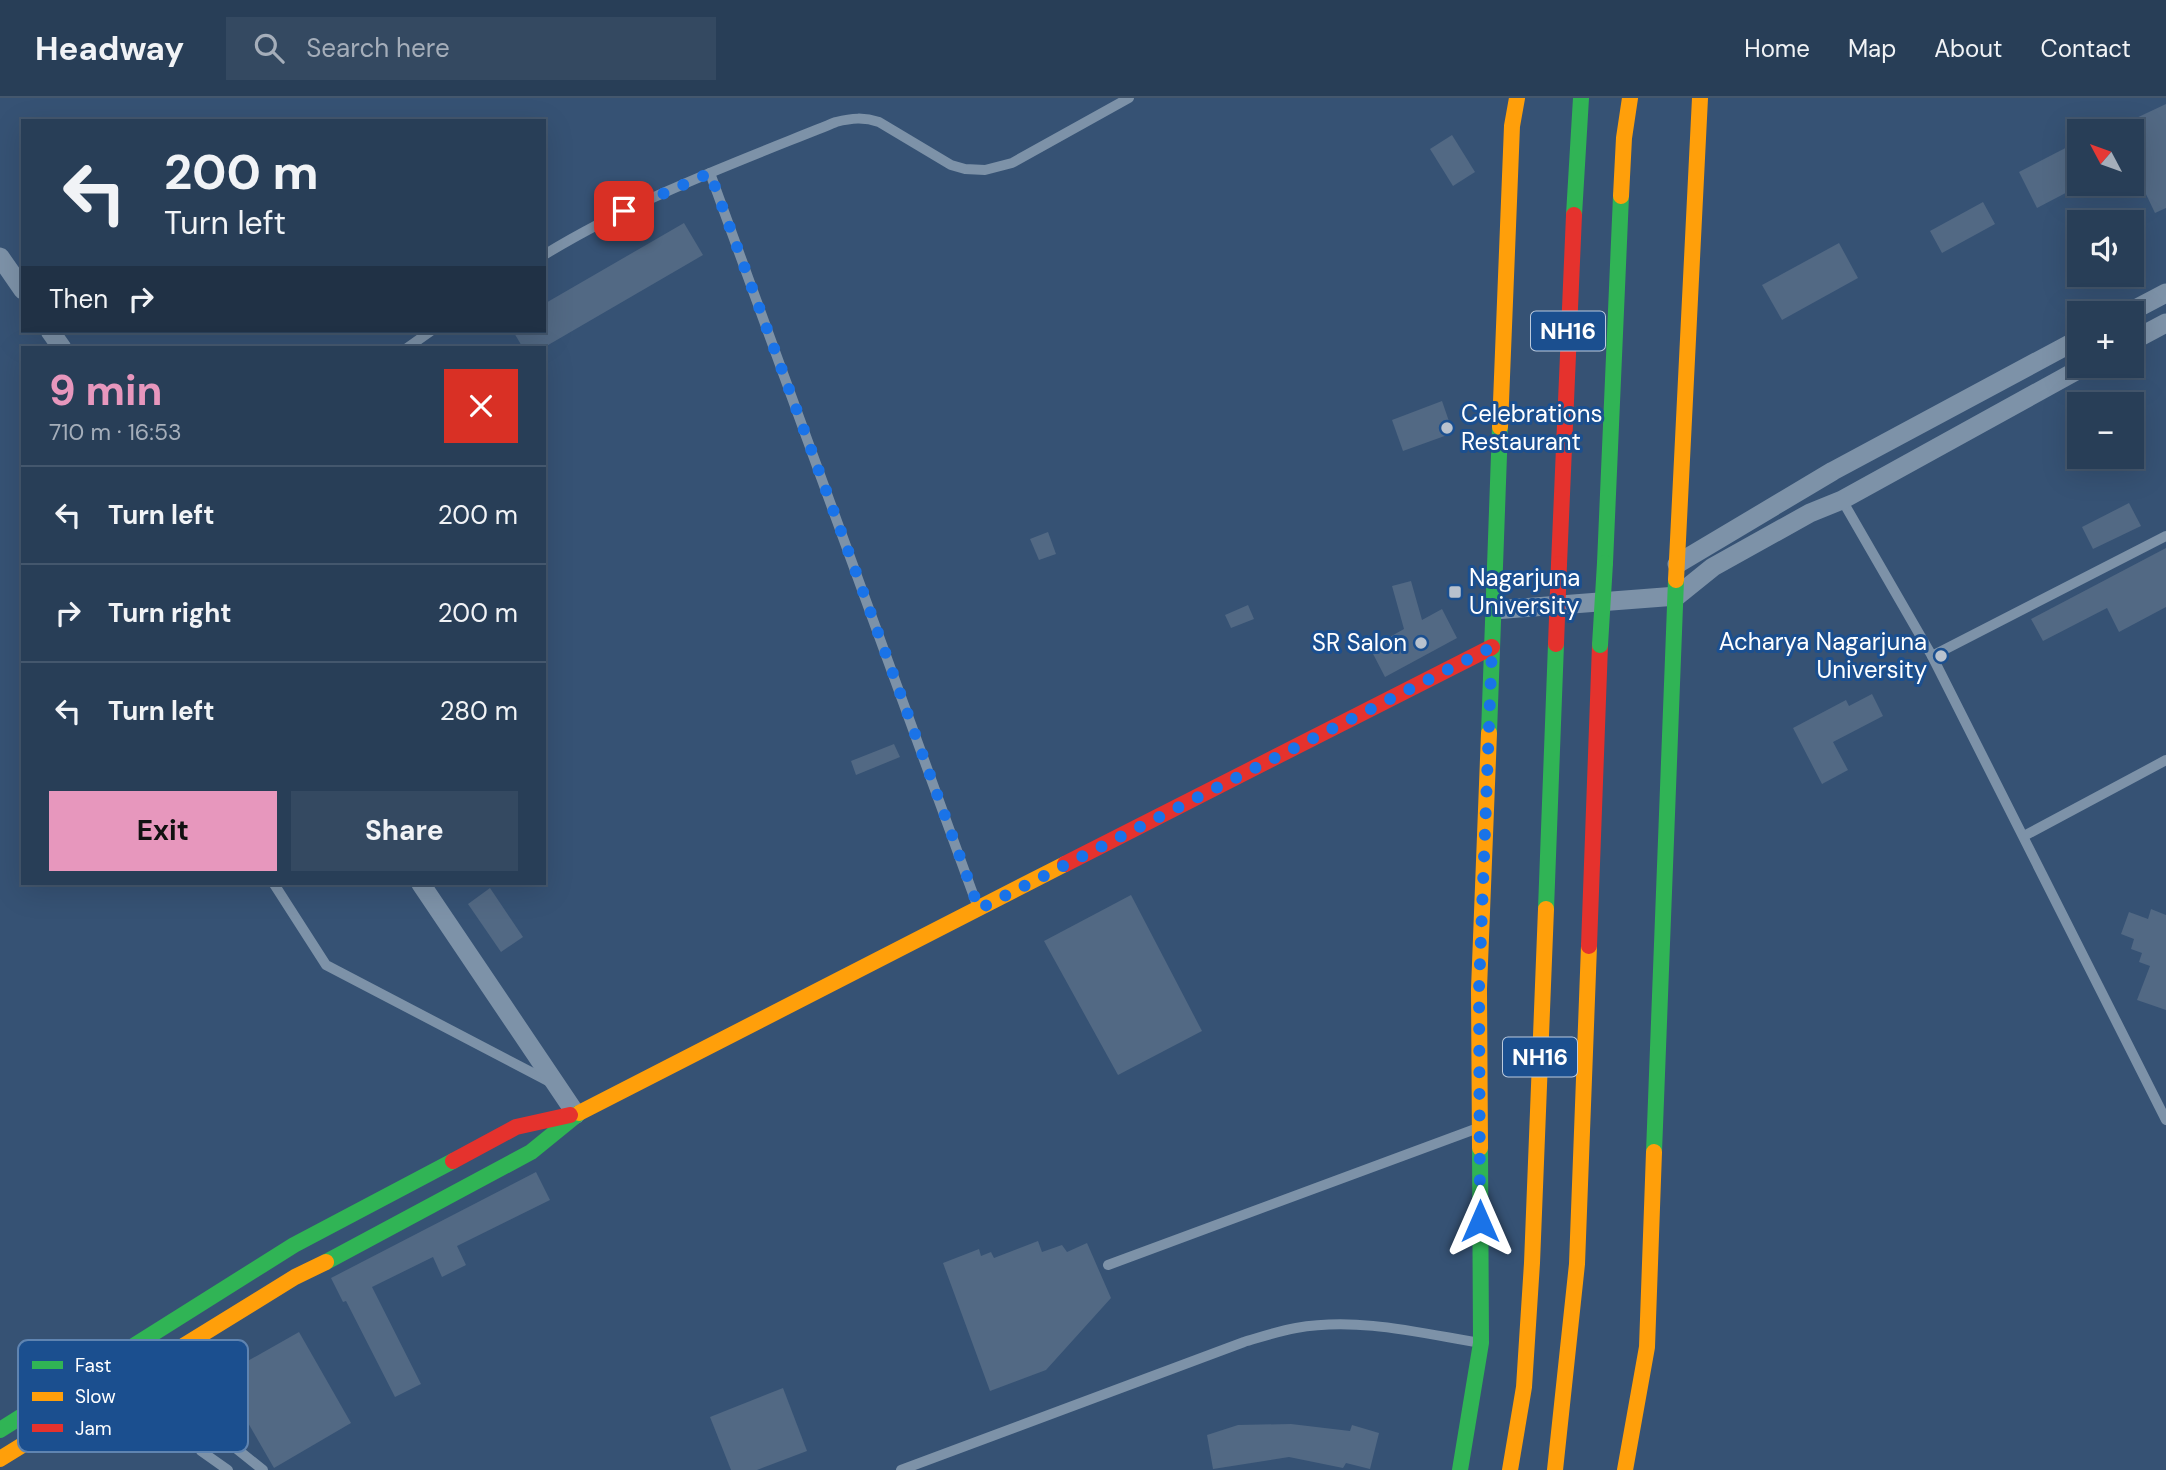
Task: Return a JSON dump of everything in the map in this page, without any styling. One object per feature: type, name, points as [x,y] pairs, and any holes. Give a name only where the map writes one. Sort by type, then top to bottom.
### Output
[{"type":"main road","points":[[1460,1470],[1481,1343],[1479,989],[1512,126],[1517,98]]},
{"type":"main road","name":"NH16","points":[[1510,1470],[1524,1387],[1532,1263],[1570,290],[1581,98]]},
{"type":"main road","name":"NH16","points":[[1555,1470],[1577,1264],[1600,645],[1624,138],[1630,98]]},
{"type":"main road","points":[[1625,1470],[1647,1347],[1677,564],[1700,98]]},
{"type":"main road","points":[[193,1340],[295,1278],[531,1152],[576,1114],[1492,647]]},
{"type":"main road","points":[[141,1340],[294,1245],[516,1127],[576,1114]]},
{"type":"main road","points":[[2,1426],[18,1416]]},
{"type":"main road","points":[[0,1459],[18,1448]]},
{"type":"street","points":[[0,257],[21,287]]},
{"type":"street","points":[[2144,305],[2166,293]]},
{"type":"street","points":[[2144,335],[2166,323]]},
{"type":"street","points":[[1677,564],[1833,471],[2067,345]]},
{"type":"street","points":[[1494,610],[1676,596],[1713,567],[1810,513],[1842,500],[2067,376]]},
{"type":"street","points":[[422,885],[576,1114]]},
{"type":"lane","points":[[546,254],[624,211],[836,122],[867,118],[880,122],[951,165],[985,170],[1012,163],[1129,98]]},
{"type":"lane","points":[[710,173],[979,909]]},
{"type":"lane","points":[[410,346],[428,333]]},
{"type":"lane","points":[[1842,500],[1932,656],[2166,1120]]},
{"type":"lane","points":[[1932,656],[2166,536]]},
{"type":"lane","points":[[2024,836],[2166,760]]},
{"type":"lane","points":[[275,885],[326,965],[557,1085]]},
{"type":"lane","points":[[1108,1265],[1479,1128]]},
{"type":"lane","points":[[901,1470],[1244,1342],[1297,1328],[1379,1326],[1481,1343]]},
{"type":"lane","points":[[202,1452],[228,1470]]},
{"type":"lane","points":[[241,1452],[263,1470]]},
{"type":"building","points":[[2166,104],[2166,208],[2155,213],[2144,190],[2144,119],[2134,119]]},
{"type":"building","points":[[1452,135],[1475,172],[1453,186],[1430,149]]},
{"type":"building","points":[[2067,147],[2067,192],[2037,208],[2019,172]]},
{"type":"building","points":[[1983,202],[1995,224],[1942,253],[1930,231]]},
{"type":"building","points":[[684,223],[703,255],[546,346],[522,346],[514,333],[546,333],[546,303]]},
{"type":"building","points":[[1839,243],[1858,278],[1782,320],[1762,285]]},
{"type":"building","points":[[1442,401],[1453,433],[1403,451],[1392,420]]},
{"type":"building","points":[[2129,503],[2141,526],[2093,549],[2082,527]]},
{"type":"building","points":[[1048,532],[1056,554],[1039,560],[1030,539]]},
{"type":"building","points":[[2166,548],[2166,607],[2119,632],[2107,608],[2043,641],[2031,619]]},
{"type":"building","points":[[1411,581],[1422,620],[1442,609],[1457,638],[1385,677],[1370,648],[1404,629],[1392,586]]},
{"type":"building","points":[[1248,605],[1254,619],[1231,628],[1225,615]]},
{"type":"building","points":[[1872,694],[1883,716],[1833,742],[1848,770],[1822,784],[1793,728],[1846,700],[1849,706]]},
{"type":"building","points":[[894,744],[900,757],[856,775],[851,761]]},
{"type":"building","points":[[490,888],[523,937],[501,952],[468,904]]},
{"type":"building","points":[[1131,895],[1202,1031],[1118,1075],[1044,941]]},
{"type":"building","points":[[2151,909],[2166,915],[2166,1010],[2137,1000],[2150,966],[2139,962],[2142,953],[2131,949],[2134,939],[2121,934],[2129,912],[2148,919]]},
{"type":"building","points":[[536,1172],[550,1200],[457,1246],[466,1265],[442,1277],[433,1257],[372,1287],[421,1384],[395,1397],[346,1301],[343,1302],[331,1278]]},
{"type":"building","points":[[1038,1241],[1042,1252],[1062,1245],[1067,1252],[1087,1243],[1111,1298],[1046,1370],[990,1391],[943,1263],[979,1249],[981,1256],[991,1252],[994,1258]]},
{"type":"building","points":[[299,1332],[351,1423],[274,1468],[248,1423],[248,1361]]},
{"type":"building","points":[[783,1388],[807,1451],[757,1470],[731,1470],[710,1417]]},
{"type":"building","points":[[1291,1424],[1350,1431],[1352,1425],[1379,1433],[1370,1469],[1346,1463],[1343,1468],[1289,1457],[1213,1469],[1207,1435],[1238,1425]]},
{"type":"traffic: fast","points":[[1574,215],[1581,98]]},
{"type":"traffic: fast","points":[[1605,563],[1621,196]]},
{"type":"traffic: fast","points":[[1489,733],[1500,427]]},
{"type":"traffic: fast","points":[[1600,645],[1605,563]]},
{"type":"traffic: fast","points":[[1654,1152],[1676,580]]},
{"type":"traffic: fast","points":[[1546,909],[1556,644]]},
{"type":"traffic: fast","points":[[326,1262],[531,1152],[579,1113]]},
{"type":"traffic: fast","points":[[1460,1470],[1481,1343],[1480,1148]]},
{"type":"traffic: fast","points":[[143,1340],[294,1245],[453,1161]]},
{"type":"traffic: fast","points":[[0,1430],[18,1419]]},
{"type":"traffic: slow","points":[[1500,427],[1512,126],[1517,98]]},
{"type":"traffic: slow","points":[[1621,196],[1624,138],[1630,98]]},
{"type":"traffic: slow","points":[[1676,580],[1700,98]]},
{"type":"traffic: slow","points":[[1480,1148],[1479,989],[1489,733]]},
{"type":"traffic: slow","points":[[579,1113],[1065,864]]},
{"type":"traffic: slow","points":[[1510,1470],[1524,1387],[1532,1263],[1546,909]]},
{"type":"traffic: slow","points":[[1555,1470],[1577,1264],[1589,946]]},
{"type":"traffic: slow","points":[[1625,1470],[1647,1347],[1654,1152]]},
{"type":"traffic: slow","points":[[193,1340],[295,1277],[326,1262]]},
{"type":"traffic: slow","points":[[0,1459],[18,1448]]},
{"type":"traffic: jam","points":[[1559,564],[1574,215]]},
{"type":"traffic: jam","points":[[1556,644],[1559,564]]},
{"type":"traffic: jam","points":[[1589,946],[1600,645]]},
{"type":"traffic: jam","points":[[1065,864],[1492,647]]},
{"type":"traffic: jam","points":[[453,1161],[516,1127],[570,1115]]},
{"type":"place","name":"Celebrations Restaurant","points":[[1447,428]]},
{"type":"place","name":"Nagarjuna University","points":[[1455,592]]},
{"type":"place","name":"SR Salon","points":[[1421,643]]},
{"type":"place","name":"Acharya Nagarjuna University","points":[[1941,656]]},
{"type":"route","points":[[624,211],[710,173],[979,909],[1492,647],[1479,989],[1480,1221]]}]
